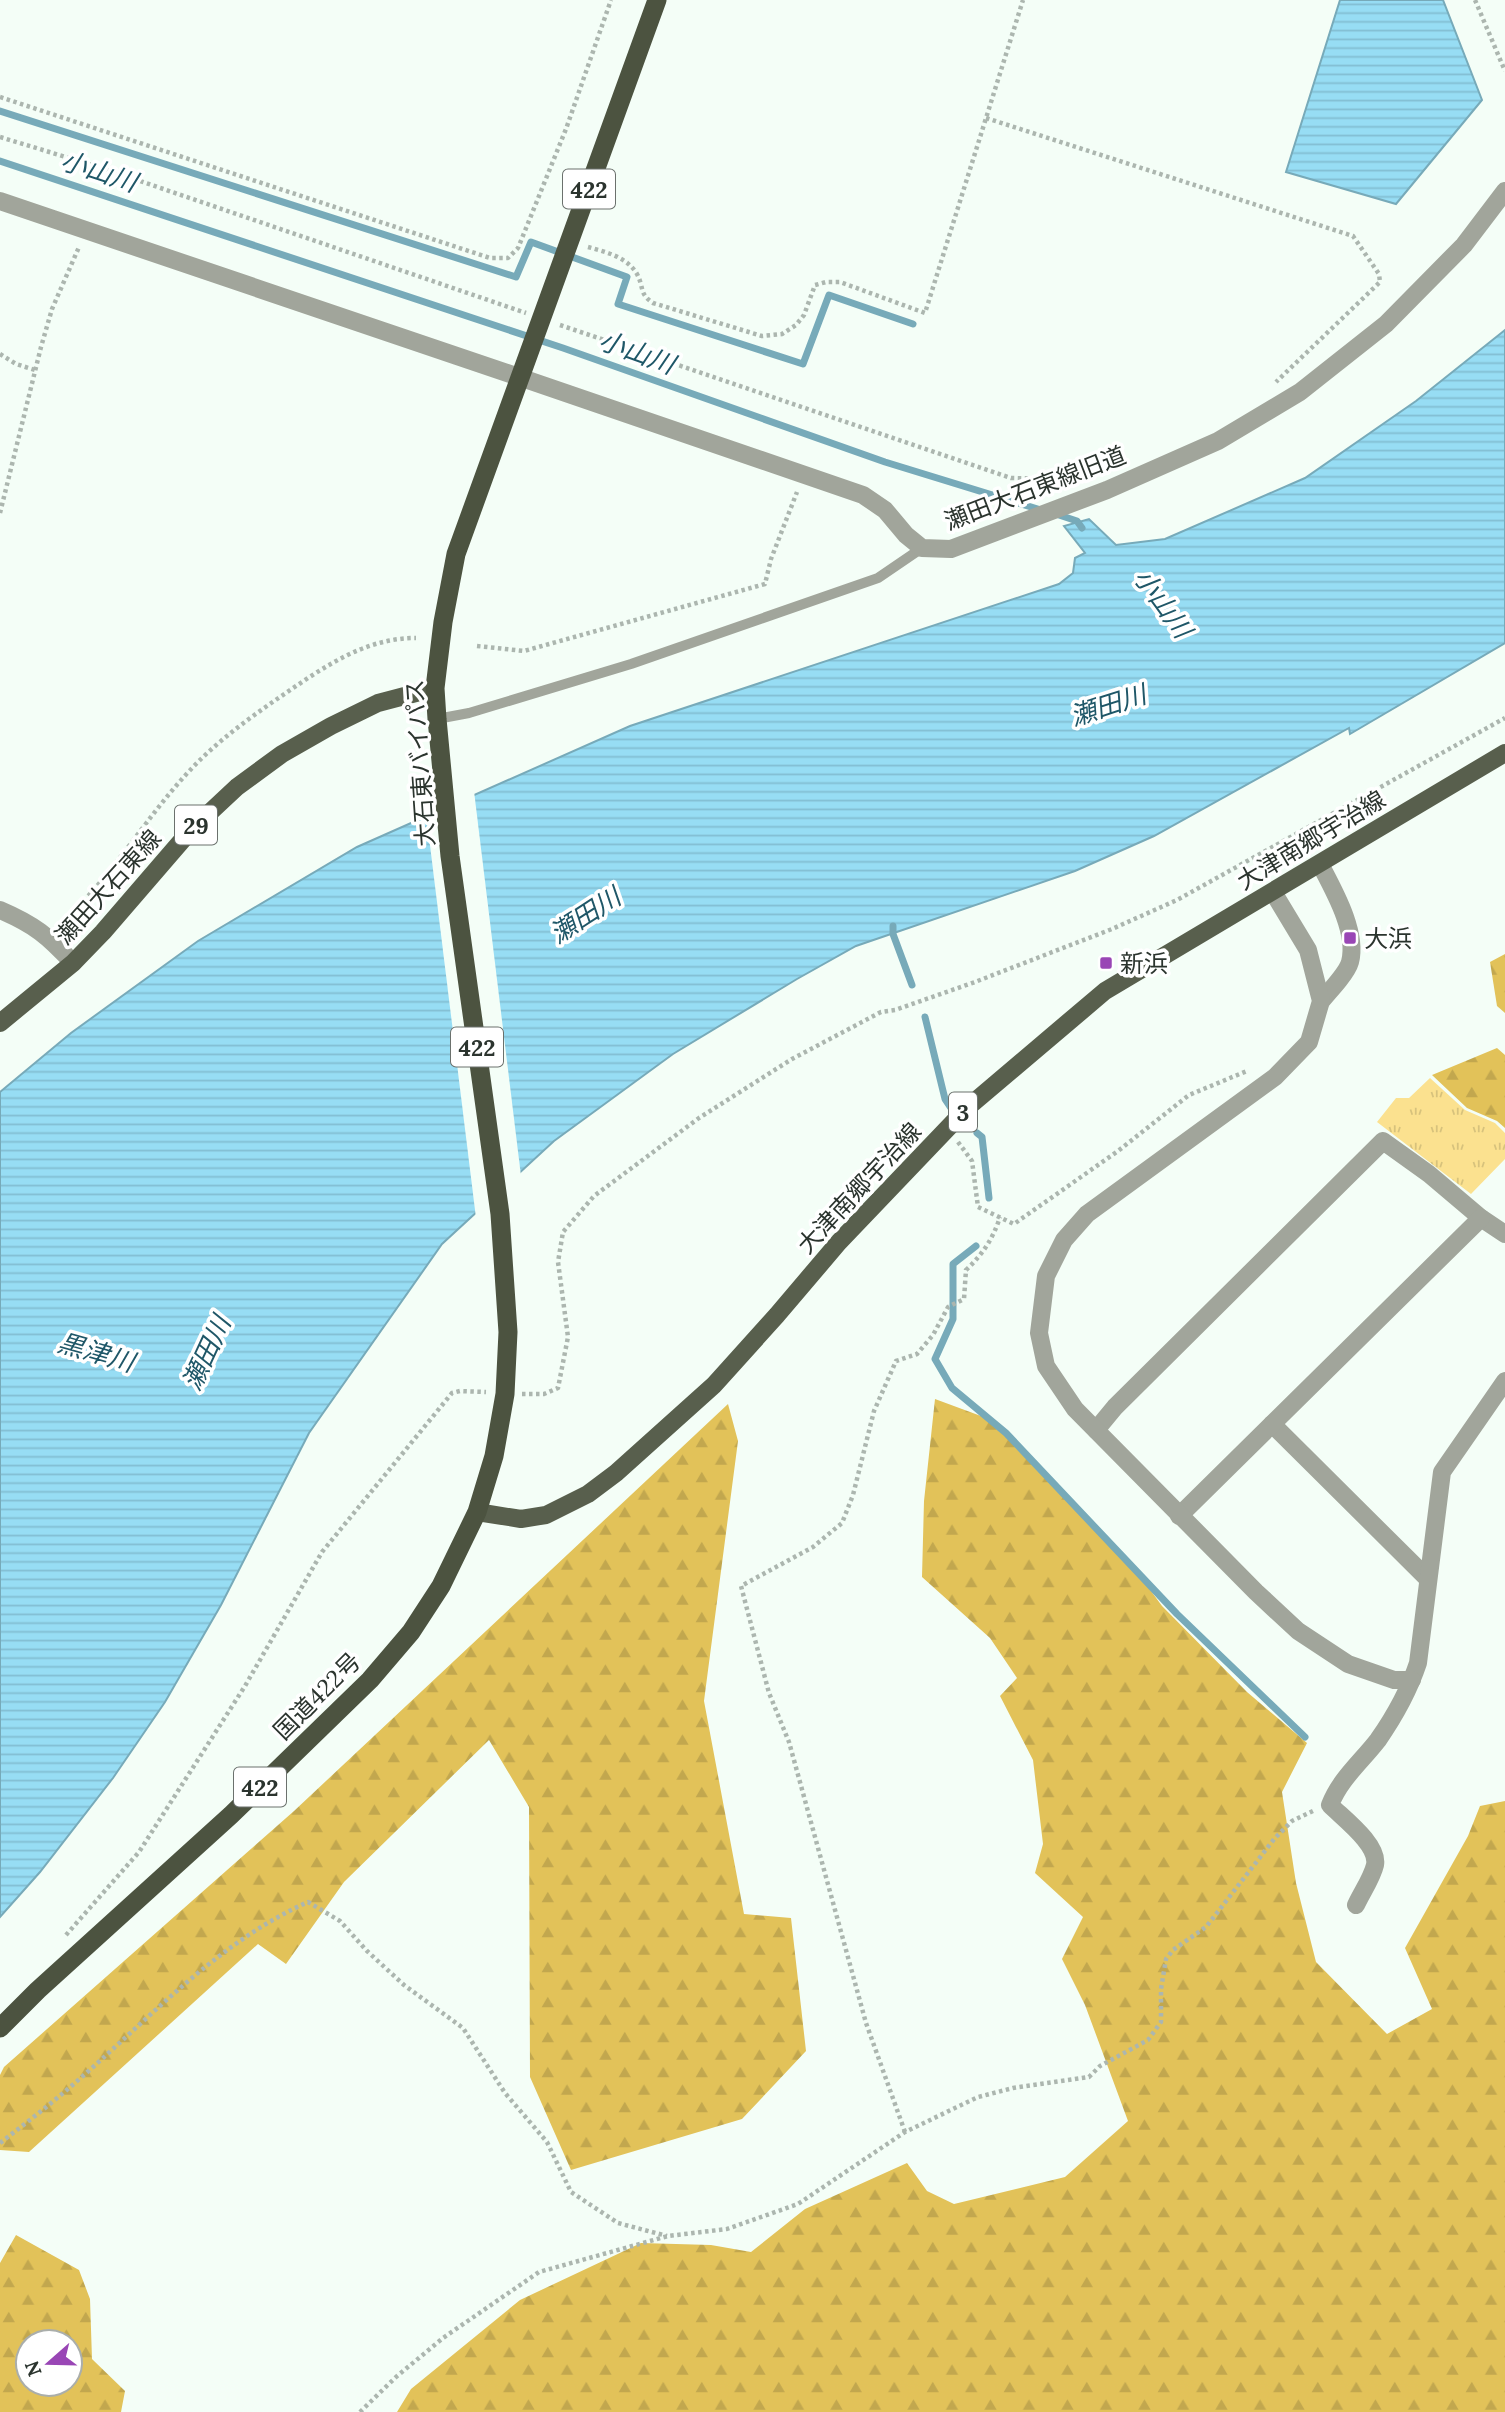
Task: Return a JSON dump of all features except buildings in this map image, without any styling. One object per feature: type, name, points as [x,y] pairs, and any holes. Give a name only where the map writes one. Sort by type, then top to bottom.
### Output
[{"type":"highway","name":"大石東バイパス","points":[[477,1512],[494,1456],[505,1394],[508,1332],[500,1214],[450,856],[435,688],[443,622],[456,554],[657,0]]},
{"type":"highway","name":"国道422号","points":[[0,2028],[38,1990],[231,1815],[370,1680],[411,1632],[441,1586],[477,1512]]},
{"type":"main road","name":"瀬田大石東線","points":[[0,1023],[74,963],[191,830],[237,787],[282,754],[331,726],[378,703],[435,688]]},
{"type":"main road","name":"大津南郷宇治線","points":[[477,1512],[522,1518],[546,1515],[568,1506],[616,1473],[714,1385],[778,1315],[839,1242],[967,1108],[1105,991],[1505,754]]},
{"type":"street","name":"瀬田大石東線旧道","points":[[0,201],[863,495],[885,510],[906,535],[922,548],[951,549],[1107,489],[1218,441],[1300,392],[1386,324],[1464,245],[1505,191]]},
{"type":"street","points":[[1320,864],[1344,913],[1350,939],[1350,962],[1321,1001],[1309,1042],[1275,1077],[1087,1214],[1064,1240],[1046,1276],[1039,1334],[1046,1366],[1075,1409],[1179,1516],[1298,1631],[1348,1664],[1394,1680],[1412,1680]]},
{"type":"street","points":[[1273,892],[1308,950],[1321,1001]]},
{"type":"street","points":[[0,910],[26,921],[47,935],[74,963]]},
{"type":"street","points":[[1096,1430],[1115,1407],[1383,1141],[1505,1234]]},
{"type":"street","points":[[1179,1516],[1481,1218]]},
{"type":"street","points":[[1356,1905],[1374,1867],[1375,1858],[1369,1842],[1330,1805],[1336,1789],[1377,1741],[1412,1680],[1418,1663],[1441,1472],[1505,1381]]},
{"type":"street","points":[[1272,1424],[1428,1579]]},
{"type":"lane","points":[[437,719],[469,713],[631,664],[878,578],[922,548]]},
{"type":"path","points":[[0,97],[476,254],[490,258],[508,258],[518,248],[561,141],[611,0]]},
{"type":"path","points":[[571,241],[611,254],[626,262],[637,274],[644,297],[653,303],[762,336],[782,334],[796,326],[804,315],[815,285],[826,282],[840,282],[925,313],[1023,0]]},
{"type":"path","points":[[1475,0],[1505,71]]},
{"type":"path","points":[[986,118],[1353,236],[1379,274],[1380,282],[1258,399],[1261,415]]},
{"type":"path","points":[[0,513],[52,309],[86,230]]},
{"type":"path","points":[[0,354],[16,364],[35,370]]},
{"type":"path","points":[[477,646],[524,652],[765,584],[771,559],[805,474]]},
{"type":"path","points":[[47,935],[89,896],[147,821],[201,759],[268,705],[319,671],[370,645],[393,638],[416,638]]},
{"type":"path","points":[[64,1937],[139,1852],[245,1686],[322,1552],[452,1393],[544,1394],[558,1388],[568,1337],[558,1262],[563,1231],[594,1196],[699,1118],[792,1059],[881,1012],[895,1010],[975,982],[1112,929],[1177,900],[1505,718]]},
{"type":"path","points":[[947,1129],[972,1161],[978,1207],[1014,1224],[1118,1151],[1189,1095],[1252,1069]]},
{"type":"path","points":[[905,2132],[866,2023],[789,1742],[769,1693],[741,1586],[813,1547],[842,1523],[853,1495],[874,1411],[895,1361],[917,1354],[933,1335],[948,1307],[964,1299],[966,1270],[995,1234],[1000,1217]]},
{"type":"path","points":[[360,2412],[396,2377],[443,2338],[538,2272],[668,2236],[727,2229],[798,2204],[905,2132],[978,2097],[1013,2088],[1089,2077],[1100,2066],[1147,2040],[1161,2022],[1161,1989],[1166,1959],[1173,1950],[1206,1927],[1275,1838],[1292,1821],[1330,1805]]},
{"type":"path","points":[[0,2143],[77,2081],[141,2021],[223,1954],[275,1917],[308,1902],[340,1921],[366,1951],[404,1985],[463,2028],[505,2093],[547,2142],[571,2192],[618,2224],[668,2236]]},
{"type":"green space","points":[[1505,954],[1505,1013],[1497,1006],[1490,962]]},
{"type":"green space","points":[[1497,1048],[1505,1055],[1505,1128],[1497,1121],[1467,1108],[1432,1075]]},
{"type":"green space","points":[[1430,1078],[1465,1110],[1495,1123],[1505,1133],[1505,1159],[1471,1194],[1377,1122],[1396,1098],[1409,1098]]},
{"type":"green space","points":[[935,1399],[989,1419],[1140,1576],[1162,1606],[1247,1692],[1307,1743],[1282,1792],[1296,1883],[1316,1962],[1387,2034],[1432,2009],[1405,1948],[1468,1836],[1480,1806],[1505,1801],[1505,2412],[397,2412],[411,2389],[520,2300],[641,2243],[711,2245],[751,2252],[805,2209],[907,2163],[927,2191],[954,2204],[1065,2177],[1128,2121],[1085,2005],[1062,1959],[1083,1917],[1035,1873],[1043,1844],[1033,1760],[1000,1696],[1017,1678],[990,1638],[922,1577],[924,1501]]},
{"type":"green space","points":[[728,1404],[738,1441],[704,1701],[744,1914],[791,1918],[806,2051],[742,2119],[571,2170],[530,2077],[529,1807],[489,1740],[344,1882],[286,1964],[258,1944],[29,2152],[0,2150],[0,2075],[4,2067],[294,1811]]},
{"type":"green space","points":[[16,2235],[79,2270],[90,2299],[92,2359],[125,2391],[121,2412],[0,2412],[0,2263]]},
{"type":"water","points":[[1340,0],[1443,0],[1482,100],[1396,204],[1286,172]]},
{"type":"water","points":[[1505,330],[1505,643],[1350,734],[1349,728],[1154,836],[1075,871],[856,946],[673,1054],[554,1141],[442,1244],[309,1433],[221,1605],[165,1702],[113,1778],[40,1872],[0,1917],[0,1092],[71,1033],[198,941],[357,847],[630,726],[1059,584],[1073,573],[1075,558],[1085,553],[1064,526],[1089,519],[1116,545],[1165,539],[1305,478],[1416,401]]},
{"type":"pier","points":[[474,791],[521,1176],[476,1218],[426,813]]},
{"type":"waterway","points":[[0,111],[516,277],[531,242],[627,277],[618,304],[803,364],[829,295],[913,324]]},
{"type":"waterway","name":"小山川","points":[[0,161],[563,348],[885,462],[1041,510]]},
{"type":"waterway","name":"小山川","points":[[1056,514],[1077,521],[1082,528]]},
{"type":"waterway","points":[[893,926],[893,934],[912,985]]},
{"type":"waterway","points":[[925,1017],[945,1099],[951,1108]]},
{"type":"waterway","points":[[977,1133],[982,1137],[989,1198]]},
{"type":"waterway","points":[[976,1246],[953,1264],[953,1319],[935,1359],[952,1388],[1006,1433],[1177,1614],[1305,1737]]},
{"type":"place","name":"大浜","points":[[1350,938]]},
{"type":"place","name":"新浜","points":[[1106,963]]},
{"type":"water label","name":"瀬田川","points":[[1108,705]]},
{"type":"water label","name":"瀬田川","points":[[585,915]]},
{"type":"water label","name":"黒津川","points":[[96,1352]]},
{"type":"water label","name":"瀬田川","points":[[206,1353]]}]
